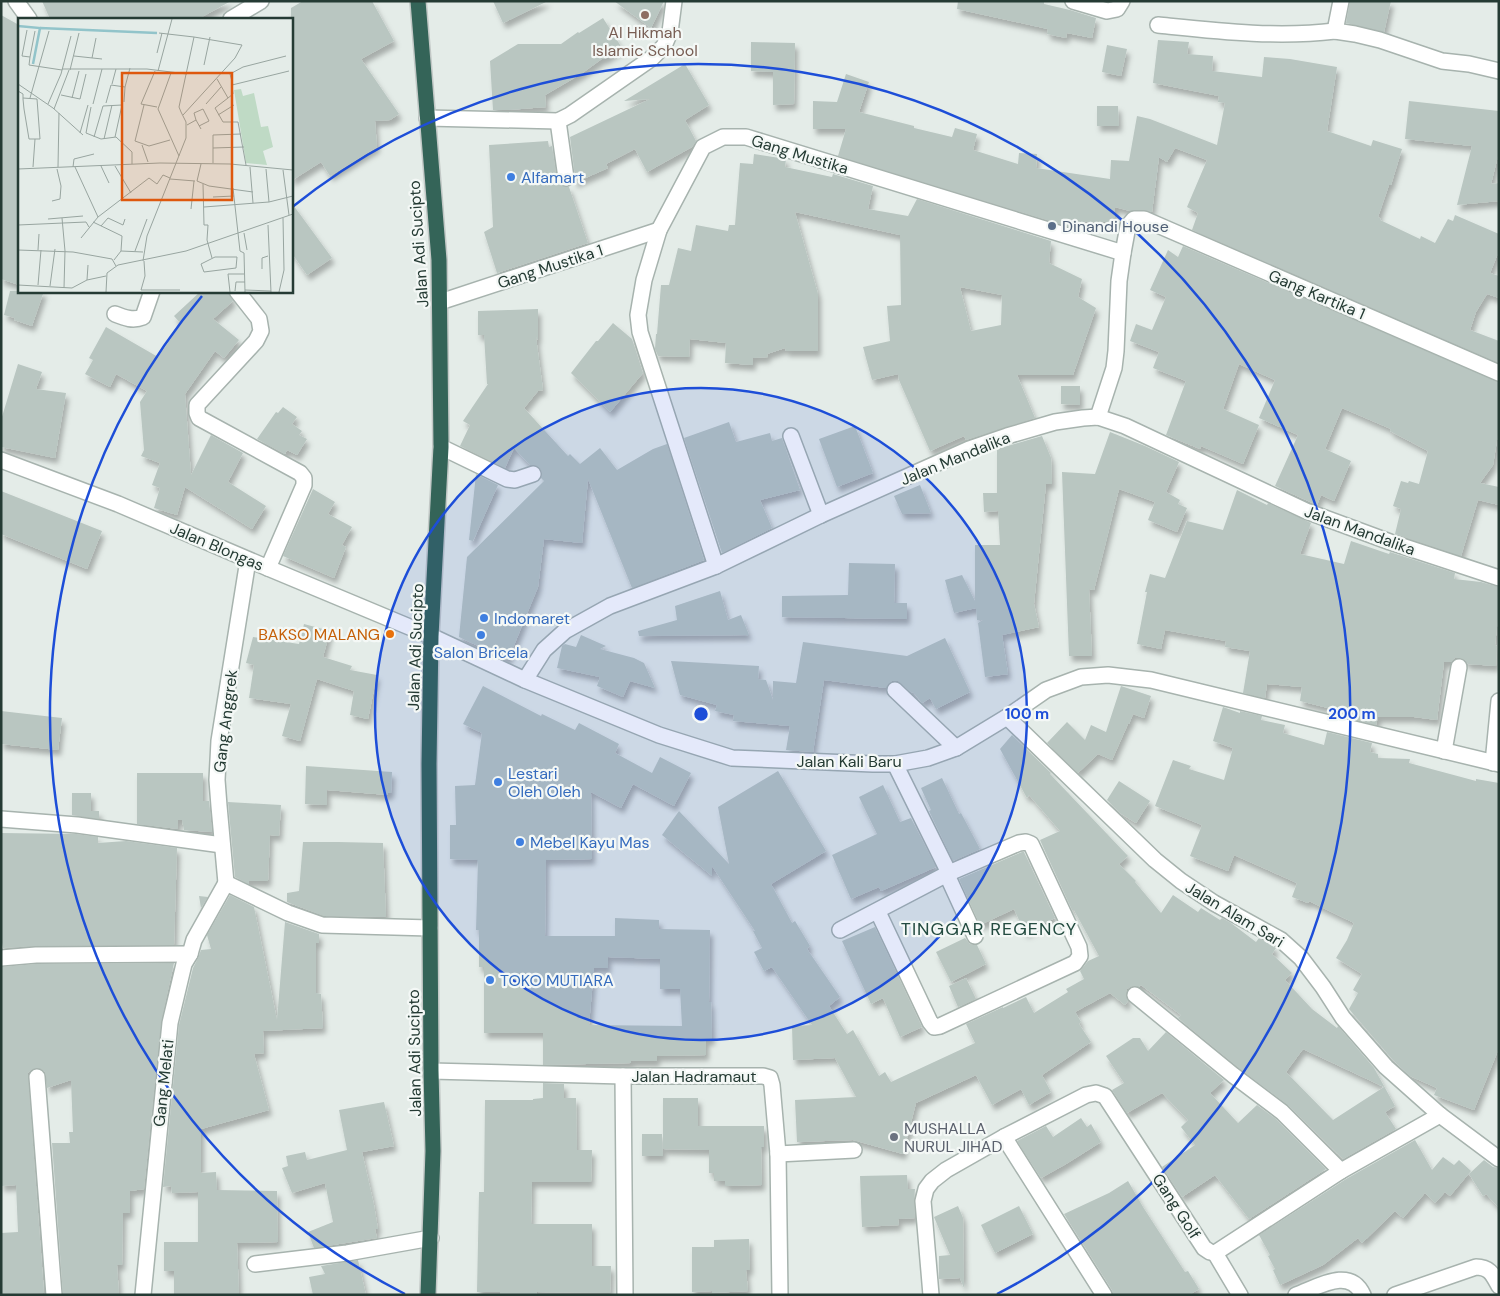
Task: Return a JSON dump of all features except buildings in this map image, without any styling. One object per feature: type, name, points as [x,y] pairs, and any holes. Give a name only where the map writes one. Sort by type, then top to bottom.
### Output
[{"type":"highway","name":"Jalan Adi Sucipto","points":[[418,1],[439,260],[440,302],[441,447],[431,636],[429,764],[433,1151],[428,1295]]},
{"type":"street","points":[[16,1],[28,18]]},
{"type":"street","points":[[233,18],[261,1]]},
{"type":"street","points":[[427,118],[558,121],[570,115],[652,58],[664,46],[670,32],[674,1]]},
{"type":"street","points":[[1073,1],[1107,11],[1117,9],[1122,1]]},
{"type":"street","points":[[1335,32],[1341,1]]},
{"type":"street","points":[[1158,25],[1237,33],[1306,35],[1335,32],[1356,34],[1374,38],[1442,61],[1469,64],[1499,71]]},
{"type":"street","points":[[558,121],[566,178]]},
{"type":"street","name":"Gang Mustika","points":[[716,566],[640,332],[638,315],[644,280],[659,230],[703,146],[723,137],[746,137],[1123,253]]},
{"type":"street","name":"Gang Kartika 1","points":[[1123,253],[1128,226],[1134,219],[1144,219],[1499,373]]},
{"type":"street","name":"Gang Mustika 1","points":[[440,302],[659,230]]},
{"type":"street","points":[[1098,417],[1114,368],[1119,281],[1123,253]]},
{"type":"street","points":[[115,314],[128,319],[137,320],[143,318],[152,292]]},
{"type":"street","points":[[238,292],[259,319],[261,331],[256,342],[197,405],[196,410],[200,418],[300,473],[304,478],[304,485],[268,568]]},
{"type":"street","name":"Jalan Mandalika","points":[[524,680],[544,650],[565,631],[610,606],[716,566],[821,515],[976,446],[1055,422],[1098,417],[1125,426],[1306,511],[1390,542],[1499,578]]},
{"type":"street","points":[[791,436],[821,515]]},
{"type":"street","points":[[441,447],[506,479],[515,480],[533,474]]},
{"type":"street","name":"Jalan Blongas","points":[[1,460],[118,504],[431,636]]},
{"type":"street","name":"Gang Anggrek","points":[[226,883],[218,780],[219,741],[248,560]]},
{"type":"street","name":"Jalan Kali Baru","points":[[431,636],[524,680],[659,735],[732,758],[895,764],[928,758],[956,748],[1007,717],[1046,690],[1081,677],[1108,675],[1151,680],[1496,763]]},
{"type":"street","points":[[1444,751],[1459,667]]},
{"type":"street","points":[[895,690],[956,748]]},
{"type":"street","points":[[1496,763],[1499,701]]},
{"type":"street","name":"Jalan Alam Sari","points":[[1007,717],[1155,860],[1181,881],[1214,903],[1281,940],[1302,958],[1343,1018],[1386,1067],[1440,1115],[1499,1159]]},
{"type":"street","points":[[895,764],[948,874],[974,936]]},
{"type":"street","points":[[1,820],[77,825],[222,845]]},
{"type":"street","points":[[840,930],[878,912],[948,874],[1019,843],[1026,842],[1031,844],[1079,947],[1080,956],[1075,963],[940,1026],[934,1027],[878,912]]},
{"type":"street","points":[[226,883],[288,913],[322,925],[430,928]]},
{"type":"street","name":"Gang Melati","points":[[143,1295],[170,1023],[184,964],[190,954],[194,940],[226,883]]},
{"type":"street","points":[[1,958],[36,955],[190,954]]},
{"type":"street","points":[[1136,995],[1233,1075],[1282,1112],[1341,1171]]},
{"type":"street","name":"Jalan Hadramaut","points":[[431,1071],[623,1076],[762,1076],[770,1078],[778,1154],[780,1295]]},
{"type":"street","points":[[623,1076],[625,1295]]},
{"type":"street","points":[[37,1078],[54,1295]]},
{"type":"street","name":"Gang Golf","points":[[931,1295],[923,1201],[926,1189],[932,1181],[946,1170],[1004,1137],[1086,1095],[1096,1093],[1105,1096],[1204,1248],[1215,1253],[1341,1171],[1440,1115]]},
{"type":"street","points":[[1004,1137],[1104,1295]]},
{"type":"street","points":[[778,1154],[854,1150]]},
{"type":"street","points":[[255,1264],[347,1253],[431,1238]]},
{"type":"street","points":[[1215,1253],[1240,1295]]},
{"type":"street","points":[[1395,1295],[1476,1267],[1482,1267],[1490,1271],[1499,1286]]},
{"type":"street","points":[[1296,1295],[1337,1280],[1345,1279],[1353,1282],[1363,1295]]},
{"type":"place","name":"Al Hikmah Islamic School","points":[[645,15]]},
{"type":"place","name":"Alfamart","points":[[511,177]]},
{"type":"place","name":"Dinandi House","points":[[1052,226]]},
{"type":"place","name":"Indomaret","points":[[484,618]]},
{"type":"place","name":"BAKSO MALANG","points":[[390,634]]},
{"type":"place","name":"Salon Bricela","points":[[481,635]]},
{"type":"place","name":"Lestari Oleh Oleh","points":[[498,782]]},
{"type":"place","name":"Mebel Kayu Mas","points":[[520,842]]},
{"type":"place","name":"TOKO MUTIARA","points":[[490,980]]},
{"type":"place","name":"MUSHALLA NURUL JIHAD","points":[[894,1137]]},
{"type":"district","name":"TINGGAR REGENCY","points":[[989,929]]}]
